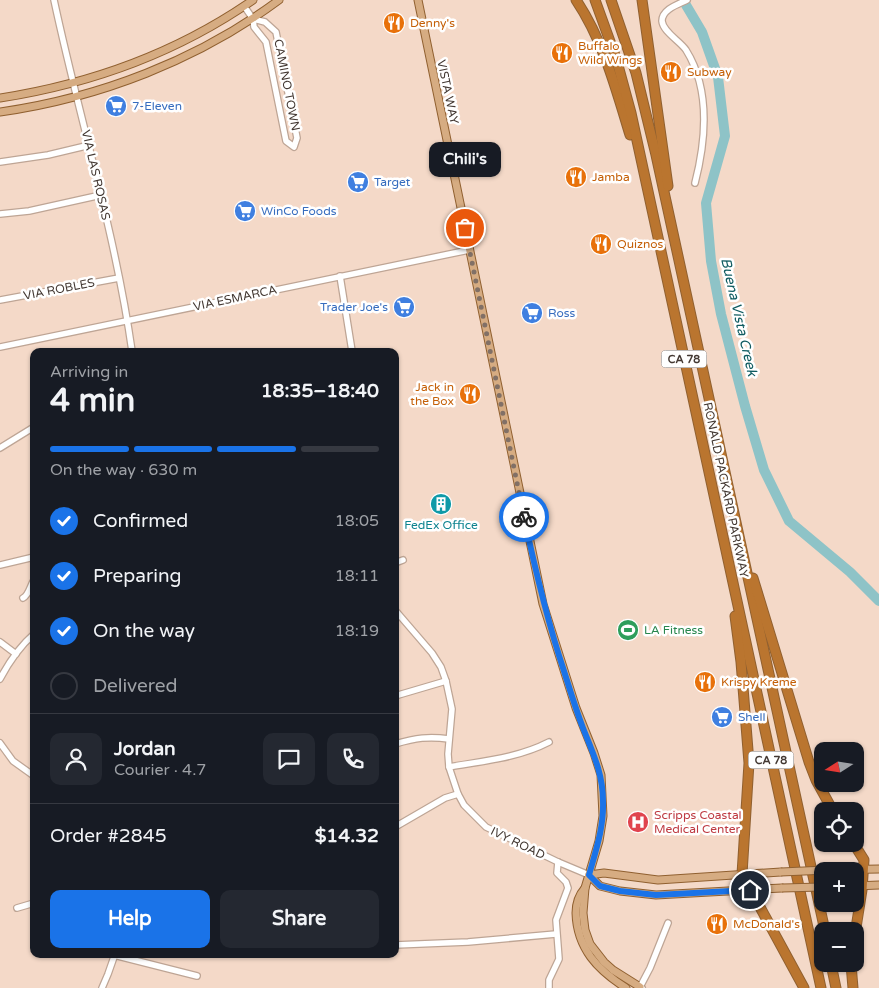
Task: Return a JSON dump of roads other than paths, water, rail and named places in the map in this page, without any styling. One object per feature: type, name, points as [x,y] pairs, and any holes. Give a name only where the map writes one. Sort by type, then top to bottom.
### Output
[{"type":"highway","points":[[576,0],[588,20],[610,70],[647,188]]},
{"type":"highway","name":"RONALD PACKARD PARKWAY","points":[[595,0],[624,84],[820,988]]},
{"type":"highway","name":"RONALD PACKARD PARKWAY","points":[[611,0],[636,73],[822,922]]},
{"type":"highway","points":[[642,0],[665,162],[672,231]]},
{"type":"highway","points":[[733,512],[809,762],[828,802]]},
{"type":"highway","points":[[722,531],[741,662],[749,751],[750,769],[742,874],[804,988]]},
{"type":"highway","points":[[833,972],[836,988]]},
{"type":"highway","points":[[852,972],[854,988]]},
{"type":"main road","points":[[0,98],[73,83],[129,65],[188,40],[253,0]]},
{"type":"main road","points":[[0,112],[62,100],[133,78],[172,61],[252,19],[279,0]]},
{"type":"main road","name":"VISTA WAY","points":[[418,0],[543,604],[576,708],[601,775],[603,816],[599,841],[585,888],[583,913],[587,938],[604,962],[639,988]]},
{"type":"main road","points":[[864,869],[879,869]]},
{"type":"main road","points":[[589,875],[604,873],[658,880],[814,871]]},
{"type":"main road","points":[[589,875],[600,886],[656,895],[814,887]]},
{"type":"main road","points":[[864,886],[879,885]]},
{"type":"main road","name":"VISTA WAY","points":[[585,888],[579,896],[576,907],[579,938],[594,962],[609,977],[626,988]]},
{"type":"main road","points":[[609,977],[614,988]]},
{"type":"street","name":"VIA LAS ROSAS","points":[[54,0],[73,83],[90,145],[119,278],[132,348]]},
{"type":"street","points":[[687,0],[663,15],[663,26],[686,49],[695,68],[700,86],[705,131],[701,161],[695,183]]},
{"type":"street","name":"CAMINO TOWN","points":[[244,6],[252,19],[254,27],[266,42],[286,141],[294,147],[297,138],[276,32],[265,22],[252,19]]},
{"type":"street","points":[[0,162],[48,155],[90,145]]},
{"type":"street","points":[[0,214],[29,211],[101,195]]},
{"type":"street","name":"VIA ESMARCA","points":[[0,347],[469,250]]},
{"type":"street","points":[[340,276],[352,348]]},
{"type":"street","name":"VIA ROBLES","points":[[0,300],[119,278]]},
{"type":"street","points":[[0,448],[30,429]]},
{"type":"street","points":[[0,564],[30,558]]},
{"type":"street","points":[[399,562],[404,560]]},
{"type":"street","points":[[23,598],[28,593],[30,585]]},
{"type":"street","name":"IVY ROAD","points":[[399,615],[432,653],[441,667],[452,709],[448,754],[449,767],[458,794],[474,817],[486,827],[589,875]]},
{"type":"street","points":[[0,679],[9,662],[30,638]]},
{"type":"street","points":[[0,642],[16,654]]},
{"type":"street","points":[[399,695],[446,681]]},
{"type":"street","points":[[399,743],[430,736],[450,739]]},
{"type":"street","points":[[449,767],[507,758],[538,748],[549,742]]},
{"type":"street","points":[[0,743],[13,761],[30,773]]},
{"type":"street","points":[[399,825],[438,801],[458,794]]},
{"type":"street","name":"IVY ROAD","points":[[549,988],[549,980],[559,959],[556,934],[557,914],[568,888],[566,882],[557,873],[558,862]]},
{"type":"street","points":[[17,908],[30,904]]},
{"type":"street","points":[[639,988],[650,968],[668,923]]},
{"type":"street","points":[[399,945],[468,942],[556,934]]},
{"type":"street","points":[[102,988],[113,958]]},
{"type":"street","points":[[129,958],[197,976]]},
{"type":"waterway","name":"Buena Vista Creek","points":[[683,0],[702,32],[718,77],[725,136],[706,203],[711,261],[721,314],[764,470],[789,521],[850,572],[879,601]]},
{"type":"place","name":"Denny's","points":[[394,23]]},
{"type":"place","name":"Buffalo Wild Wings","points":[[562,53]]},
{"type":"place","name":"Subway","points":[[671,72]]},
{"type":"place","name":"7-Eleven","points":[[116,106]]},
{"type":"place","name":"Jamba","points":[[576,177]]},
{"type":"place","name":"Target","points":[[358,182]]},
{"type":"place","name":"WinCo Foods","points":[[245,211]]},
{"type":"place","name":"Chili's","points":[[465,228]]},
{"type":"place","name":"Quiznos","points":[[601,244]]},
{"type":"place","name":"Trader Joe's","points":[[404,307]]},
{"type":"place","name":"Ross","points":[[532,313]]},
{"type":"place","name":"Jack in the Box","points":[[470,394]]},
{"type":"place","name":"FedEx Office","points":[[441,504]]},
{"type":"place","name":"LA Fitness","points":[[628,630]]},
{"type":"place","name":"Krispy Kreme","points":[[705,682]]},
{"type":"place","name":"Shell","points":[[722,717]]},
{"type":"place","name":"Scripps Coastal Medical Center","points":[[638,822]]},
{"type":"place","name":"McDonald's","points":[[717,924]]}]
